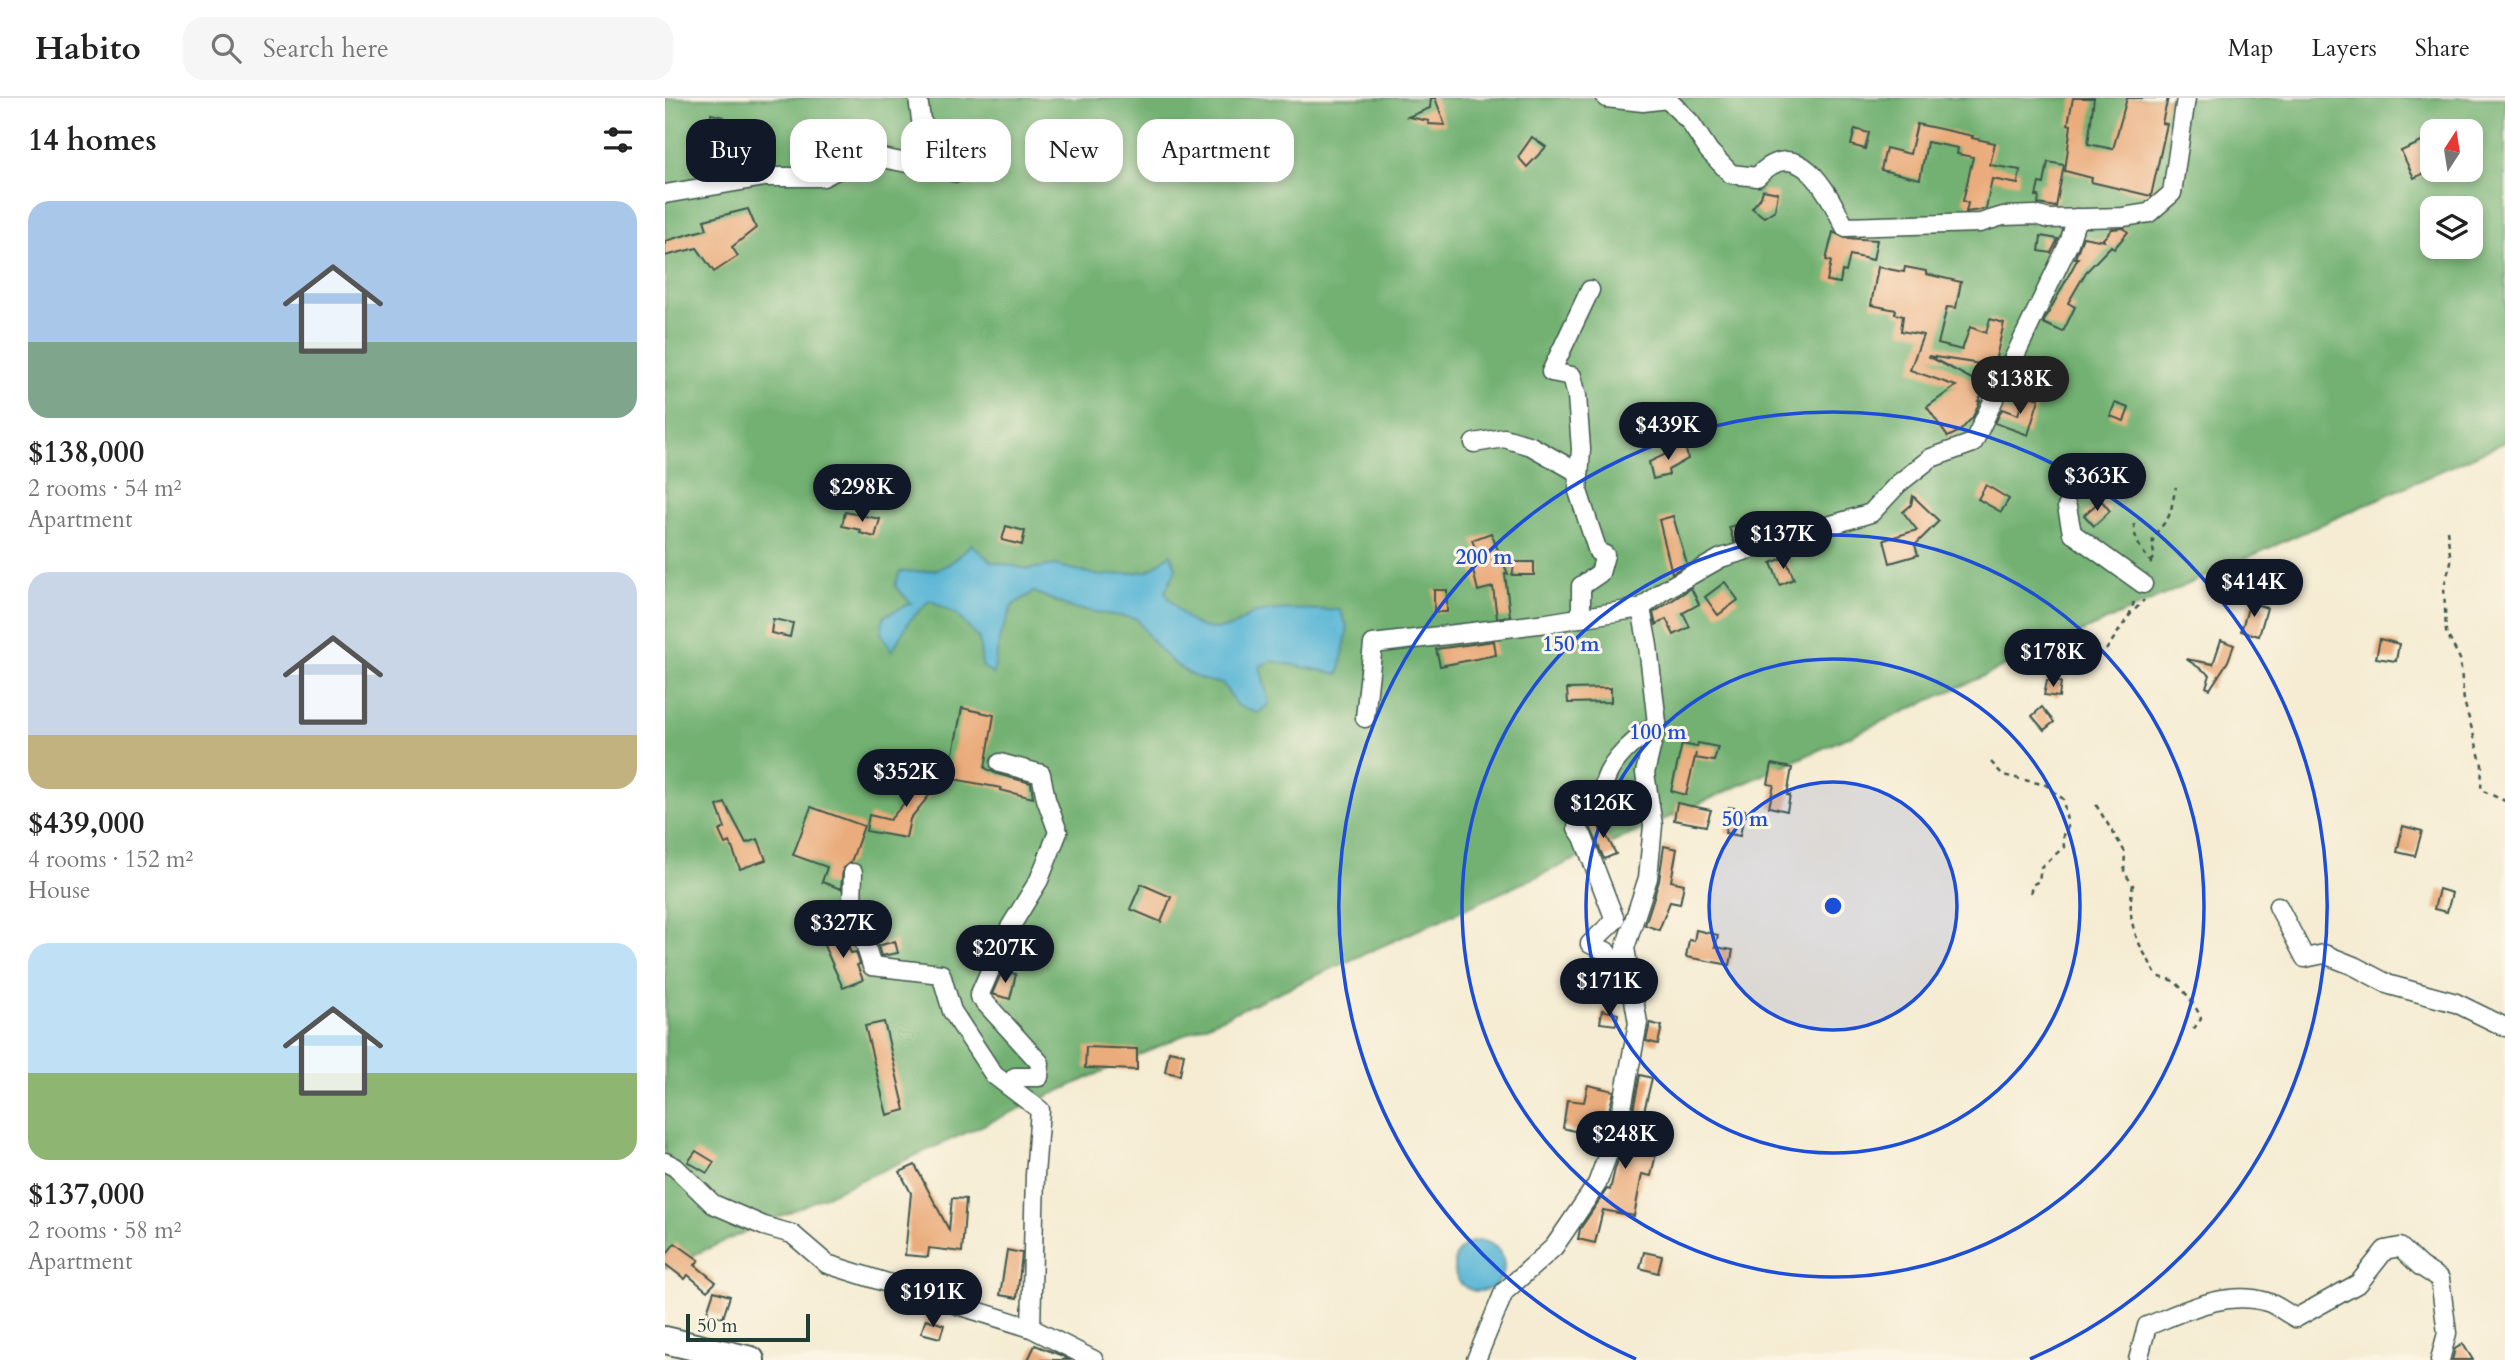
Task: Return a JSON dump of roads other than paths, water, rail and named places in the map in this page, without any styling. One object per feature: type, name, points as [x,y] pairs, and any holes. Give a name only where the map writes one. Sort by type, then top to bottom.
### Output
[{"type":"main road","points":[[665,1340],[751,1360]]},
{"type":"street","points":[[665,194],[765,177],[823,177],[867,155],[957,173],[946,164],[921,120],[918,98]]},
{"type":"street","points":[[1606,98],[1643,102],[1667,99],[1690,122],[1709,151],[1731,174],[1757,177],[1767,166],[1784,160],[1798,163],[1817,178],[1845,227],[1980,223],[2003,216],[2035,215],[2049,219],[2123,217],[2149,213],[2172,193],[2186,98]]},
{"type":"street","points":[[1365,718],[1373,644],[1641,608],[1661,592],[1721,558],[1871,513],[1898,484],[1931,458],[1973,443],[2069,243],[2077,218]]},
{"type":"street","points":[[1581,618],[1581,586],[1600,573],[1605,555],[1598,552],[1578,491],[1581,449],[1577,396],[1572,376],[1551,372],[1590,290]]},
{"type":"street","points":[[1474,443],[1504,438],[1531,446],[1579,473]]},
{"type":"street","points":[[2067,507],[2071,533],[2144,592]]},
{"type":"street","points":[[1476,1360],[1504,1292],[1554,1247],[1597,1184],[1619,1124],[1638,1023],[1625,948],[1648,878],[1653,825],[1645,773],[1657,723],[1641,608]]},
{"type":"street","points":[[1632,989],[1607,951],[1590,944],[1615,920],[1583,837],[1577,828],[1581,815],[1599,812],[1606,778],[1612,766],[1657,723]]},
{"type":"street","points":[[1000,763],[1041,774],[1058,832],[1039,880],[1006,934],[979,996],[1040,1063],[1039,1077],[1015,1077],[1009,1086]]},
{"type":"street","points":[[853,873],[852,903],[872,966],[940,974],[952,1011],[994,1075],[1040,1110],[1035,1175],[1031,1328]]},
{"type":"street","points":[[2278,906],[2305,958],[2324,954],[2390,985],[2456,1003],[2505,1027]]},
{"type":"street","points":[[665,1161],[675,1167],[713,1204],[764,1226],[792,1234],[827,1264],[1031,1328],[1094,1360]]},
{"type":"street","points":[[2138,1360],[2147,1326],[2204,1303],[2232,1298],[2266,1302],[2296,1318],[2359,1283],[2385,1250],[2400,1247],[2420,1266],[2440,1279],[2447,1333],[2440,1360]]},
{"type":"water","points":[[971,544],[992,562],[1029,569],[1055,565],[1101,576],[1148,571],[1171,554],[1176,569],[1165,592],[1191,622],[1208,628],[1230,627],[1253,614],[1274,610],[1340,610],[1348,628],[1339,674],[1272,661],[1260,666],[1269,704],[1258,713],[1237,706],[1223,684],[1199,678],[1169,660],[1137,619],[1071,608],[1034,592],[1013,605],[1000,636],[993,675],[982,666],[979,639],[956,614],[930,600],[910,620],[892,651],[881,633],[884,616],[911,603],[895,586],[900,572],[931,570],[947,565]]},
{"type":"water","points":[[1479,1241],[1497,1248],[1504,1266],[1497,1284],[1479,1291],[1461,1284],[1454,1266],[1461,1248]]}]
